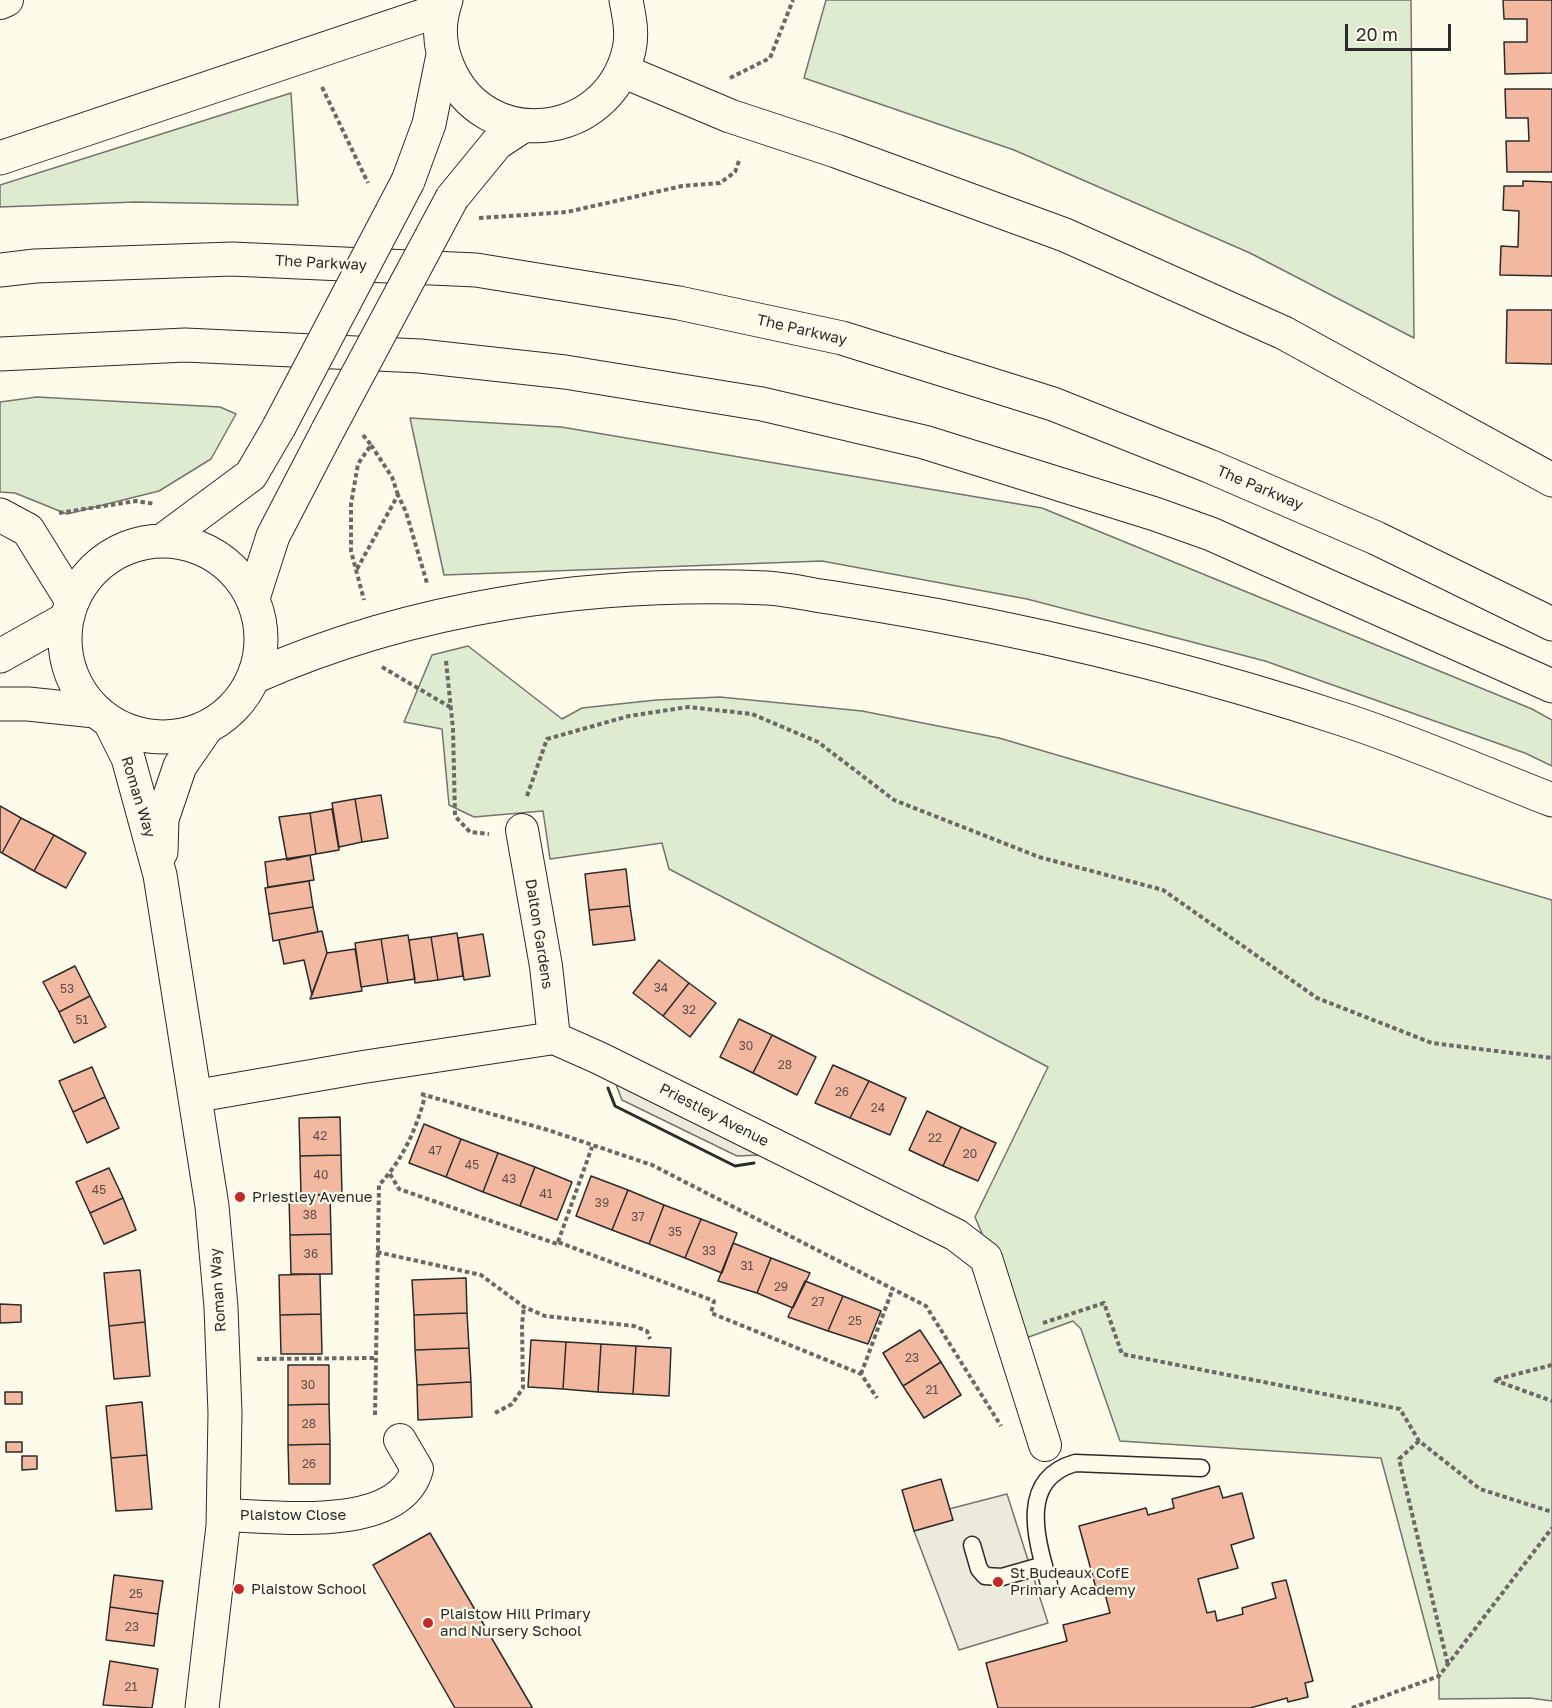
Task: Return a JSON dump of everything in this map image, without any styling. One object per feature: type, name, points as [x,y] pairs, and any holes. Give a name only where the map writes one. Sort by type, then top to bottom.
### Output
[{"type":"main road","points":[[445,5],[440,32],[443,55],[454,81],[472,102],[496,118],[523,126],[553,126],[582,115],[606,96],[623,71],[630,48],[631,23],[626,0]]},
{"type":"main road","points":[[0,158],[308,57],[445,5]]},
{"type":"main road","points":[[162,541],[250,475],[279,427],[408,181],[429,124],[443,55]]},
{"type":"main road","points":[[623,71],[730,116],[836,151],[1065,235],[1284,333],[1552,480]]},
{"type":"main road","points":[[253,598],[273,536],[452,198],[489,151],[523,126]]},
{"type":"main road","name":"The Parkway","points":[[0,270],[36,266],[232,259],[476,270],[679,303],[842,338],[1053,404],[1209,466],[1376,538],[1552,624]]},
{"type":"main road","points":[[0,354],[185,345],[420,356],[565,372],[762,404],[924,442],[1155,514],[1222,539],[1552,686]]},
{"type":"main road","points":[[14,523],[69,610]]},
{"type":"main road","points":[[0,704],[28,704],[102,716],[141,735],[175,737],[207,727],[227,715],[243,697],[254,677],[261,651],[260,624],[253,598],[237,574],[216,556],[190,545],[162,541],[134,545],[108,558],[86,577],[69,610],[65,652],[75,684],[102,716]]},
{"type":"main road","points":[[254,677],[310,652],[371,633],[401,624],[486,606],[582,594],[683,588],[771,588],[1032,633],[1176,668],[1347,721],[1552,800]]},
{"type":"main road","points":[[0,656],[69,610]]},
{"type":"main road","name":"Roman Way","points":[[102,716],[128,758],[160,875],[212,1206],[223,1360],[223,1515],[202,1708]]},
{"type":"main road","name":"Roman Way","points":[[160,875],[162,819],[180,766],[207,727]]},
{"type":"street","points":[[0,3],[8,0]]},
{"type":"street","name":"Dalton Gardens","points":[[522,830],[546,966],[554,1038]]},
{"type":"street","points":[[196,1096],[363,1066],[554,1038]]},
{"type":"street","name":"Priestley Avenue","points":[[554,1038],[599,1058],[956,1235],[986,1258],[1051,1457]]},
{"type":"street","name":"Plaistow Close","points":[[223,1515],[347,1517],[382,1506],[413,1484],[417,1468],[400,1440]]},
{"type":"lane","points":[[1049,1584],[1036,1536],[1036,1506],[1051,1457],[1075,1463],[1201,1468]]},
{"type":"lane","points":[[972,1545],[979,1569],[985,1576],[1002,1577],[1044,1565]]},
{"type":"path","points":[[770,58],[793,0]]},
{"type":"path","points":[[308,57],[387,222]]},
{"type":"path","points":[[473,225],[479,218],[567,212],[682,186],[720,183],[735,172],[740,158]]},
{"type":"path","points":[[328,430],[364,436],[372,445],[392,477],[406,512],[427,584]]},
{"type":"path","points":[[371,633],[351,551],[351,504],[358,464],[372,445]]},
{"type":"path","points":[[356,570],[398,495]]},
{"type":"path","points":[[14,523],[136,501],[202,512]]},
{"type":"path","points":[[446,660],[451,708],[455,816],[470,832],[483,835],[522,830],[521,812],[547,739],[629,716],[688,707],[752,714],[818,741],[894,800],[1039,857],[1162,890],[1317,998],[1432,1043],[1552,1058]]},
{"type":"path","points":[[388,672],[451,708]]},
{"type":"path","points":[[414,1091],[548,1130],[592,1147],[652,1165],[926,1306],[1018,1453],[1051,1457]]},
{"type":"path","points":[[400,1440],[375,1440],[379,1185],[390,1174],[418,1123],[425,1096]]},
{"type":"path","points":[[558,1242],[592,1147]]},
{"type":"path","points":[[390,1174],[399,1189],[557,1244],[558,1242],[714,1301],[711,1313],[861,1374],[877,1398]]},
{"type":"path","points":[[377,1252],[481,1275],[524,1307],[545,1316],[634,1326],[647,1331],[650,1339]]},
{"type":"path","points":[[861,1374],[893,1288]]},
{"type":"path","points":[[1010,1330],[1023,1329],[1104,1303],[1122,1353],[1400,1409],[1419,1441],[1480,1489],[1552,1512]]},
{"type":"path","points":[[495,1413],[512,1404],[524,1388],[522,1324],[524,1307]]},
{"type":"path","points":[[223,1360],[376,1358]]},
{"type":"path","points":[[1552,1365],[1494,1380],[1552,1401]]},
{"type":"path","points":[[1419,1441],[1399,1459],[1448,1665]]},
{"type":"path","points":[[1352,1708],[1439,1676],[1552,1528]]},
{"type":"green space","points":[[826,0],[1411,0],[1414,338],[1250,253],[1014,150],[804,78]]},
{"type":"green space","points":[[291,93],[298,205],[135,202],[0,207],[0,185]]},
{"type":"green space","points":[[37,397],[220,407],[236,414],[211,459],[159,491],[67,514],[15,493],[0,492],[0,402]]},
{"type":"green space","points":[[410,418],[561,427],[1042,508],[1532,709],[1552,720],[1552,766],[1525,753],[1265,661],[1027,599],[822,561],[444,575]]},
{"type":"green space","points":[[468,646],[562,719],[582,708],[656,700],[720,697],[862,711],[999,738],[1552,900],[1552,1701],[1530,1698],[1439,1699],[1439,1676],[1381,1458],[1120,1441],[1081,1329],[1073,1321],[1026,1338],[975,1217],[1048,1067],[669,869],[662,843],[550,859],[543,811],[474,817],[449,805],[442,729],[404,722],[432,655]]},
{"type":"shaded area","points":[[615,1082],[759,1155],[737,1156],[622,1100]]},
{"type":"shaded area","points":[[1007,1494],[1048,1623],[959,1650],[914,1531],[952,1520],[949,1509]]},
{"type":"building","points":[[1503,0],[1552,0],[1552,73],[1505,74],[1504,42],[1527,42],[1527,19],[1504,19]]},
{"type":"building","points":[[1505,89],[1552,89],[1552,172],[1507,172],[1506,141],[1529,141],[1528,118],[1506,118]]},
{"type":"building","points":[[1523,181],[1552,182],[1552,276],[1500,275],[1501,246],[1518,247],[1519,211],[1503,210],[1504,186],[1523,186]]},
{"type":"building","points":[[1507,310],[1552,310],[1552,364],[1506,363]]},
{"type":"building","points":[[381,795],[388,838],[362,842],[355,799]]},
{"type":"building","points":[[355,799],[362,842],[339,847],[332,803]]},
{"type":"building","points":[[0,806],[21,818],[2,853],[0,852]]},
{"type":"building","points":[[332,809],[339,850],[316,854],[310,813]]},
{"type":"building","points":[[310,813],[316,854],[287,860],[279,817]]},
{"type":"building","points":[[21,818],[54,835],[34,871],[2,853]]},
{"type":"building","points":[[54,835],[86,853],[66,888],[34,871]]},
{"type":"building","points":[[310,855],[314,880],[268,887],[265,862]]},
{"type":"building","points":[[626,869],[630,906],[589,910],[585,874]]},
{"type":"building","points":[[309,881],[313,907],[269,914],[265,888]]},
{"type":"building","points":[[630,906],[635,940],[593,945],[589,910]]},
{"type":"building","points":[[313,907],[318,932],[273,941],[269,914]]},
{"type":"building","points":[[322,931],[327,953],[312,995],[304,960],[284,964],[279,940]]},
{"type":"building","points":[[457,933],[463,976],[438,980],[431,937]]},
{"type":"building","points":[[483,934],[490,976],[464,980],[458,938]]},
{"type":"building","points":[[408,935],[415,979],[388,983],[381,939]]},
{"type":"building","points":[[431,937],[438,980],[415,983],[409,940]]},
{"type":"building","points":[[381,939],[388,983],[361,987],[355,943]]},
{"type":"building","points":[[355,949],[362,991],[310,999],[327,953]]},
{"type":"building","points":[[659,960],[689,983],[663,1016],[633,993]]},
{"type":"building","points":[[75,966],[90,996],[59,1012],[43,982]]},
{"type":"building","points":[[689,983],[716,1003],[690,1037],[663,1016]]},
{"type":"building","points":[[90,996],[106,1027],[74,1043],[59,1012]]},
{"type":"building","points":[[739,1019],[772,1035],[753,1073],[720,1057]]},
{"type":"building","points":[[772,1035],[816,1057],[797,1095],[753,1073]]},
{"type":"building","points":[[833,1065],[869,1081],[850,1118],[815,1103]]},
{"type":"building","points":[[92,1067],[105,1097],[73,1112],[59,1081]]},
{"type":"building","points":[[869,1081],[906,1098],[890,1135],[850,1118]]},
{"type":"building","points":[[105,1097],[119,1128],[87,1143],[73,1112]]},
{"type":"building","points":[[927,1111],[961,1127],[943,1166],[909,1150]]},
{"type":"building","points":[[340,1117],[341,1155],[300,1156],[299,1118]]},
{"type":"building","points":[[424,1124],[461,1139],[446,1177],[409,1163]]},
{"type":"building","points":[[961,1127],[996,1143],[978,1181],[943,1166]]},
{"type":"building","points":[[461,1139],[498,1153],[483,1192],[446,1177]]},
{"type":"building","points":[[498,1153],[535,1167],[520,1206],[483,1192]]},
{"type":"building","points":[[341,1155],[342,1194],[301,1195],[300,1156]]},
{"type":"building","points":[[535,1167],[572,1182],[557,1220],[520,1206]]},
{"type":"building","points":[[109,1168],[123,1198],[90,1213],[76,1182]]},
{"type":"building","points":[[591,1176],[628,1190],[612,1230],[576,1216]]},
{"type":"building","points":[[628,1190],[664,1205],[649,1244],[612,1230]]},
{"type":"building","points":[[289,1195],[330,1195],[331,1234],[290,1235]]},
{"type":"building","points":[[123,1198],[136,1230],[104,1244],[90,1213]]},
{"type":"building","points":[[664,1205],[701,1219],[685,1258],[649,1244]]},
{"type":"building","points":[[701,1219],[737,1233],[722,1273],[685,1258]]},
{"type":"building","points":[[331,1234],[332,1274],[291,1274],[290,1235]]},
{"type":"building","points":[[733,1243],[771,1258],[757,1293],[718,1281]]},
{"type":"building","points":[[771,1258],[810,1273],[793,1308],[757,1293]]},
{"type":"building","points":[[140,1270],[145,1322],[109,1326],[104,1273]]},
{"type":"building","points":[[320,1274],[321,1314],[280,1315],[279,1275]]},
{"type":"building","points":[[466,1278],[467,1313],[414,1315],[412,1280]]},
{"type":"building","points":[[805,1281],[843,1296],[828,1331],[788,1317]]},
{"type":"building","points":[[843,1296],[881,1311],[868,1344],[828,1331]]},
{"type":"building","points":[[0,1304],[21,1305],[21,1322],[0,1323]]},
{"type":"building","points":[[467,1313],[469,1348],[415,1350],[414,1315]]},
{"type":"building","points":[[321,1314],[322,1354],[281,1354],[280,1315]]},
{"type":"building","points":[[145,1322],[150,1376],[114,1379],[109,1326]]},
{"type":"building","points":[[920,1330],[941,1362],[903,1386],[883,1353]]},
{"type":"building","points":[[531,1340],[566,1342],[563,1389],[528,1387]]},
{"type":"building","points":[[566,1342],[601,1344],[598,1392],[563,1389]]},
{"type":"building","points":[[601,1344],[636,1346],[633,1394],[598,1392]]},
{"type":"building","points":[[636,1346],[671,1348],[669,1396],[633,1394]]},
{"type":"building","points":[[469,1348],[471,1382],[417,1385],[415,1350]]},
{"type":"building","points":[[941,1362],[961,1395],[924,1418],[903,1386]]},
{"type":"building","points":[[288,1365],[329,1365],[329,1404],[288,1405]]},
{"type":"building","points":[[471,1382],[472,1417],[418,1420],[417,1385]]},
{"type":"building","points":[[5,1392],[22,1392],[22,1404],[5,1404]]},
{"type":"building","points":[[142,1402],[147,1455],[111,1458],[106,1406]]},
{"type":"building","points":[[329,1404],[330,1444],[288,1445],[288,1405]]},
{"type":"building","points":[[6,1442],[22,1442],[22,1452],[6,1452]]},
{"type":"building","points":[[330,1444],[330,1484],[289,1484],[288,1445]]},
{"type":"building","points":[[147,1455],[152,1509],[116,1511],[111,1458]]},
{"type":"building","points":[[22,1456],[37,1456],[37,1469],[22,1470]]},
{"type":"building","points":[[941,1479],[953,1520],[914,1531],[902,1490]]},
{"type":"building","points":[[1219,1486],[1223,1498],[1242,1493],[1254,1538],[1231,1545],[1238,1568],[1198,1579],[1207,1613],[1215,1611],[1217,1621],[1243,1614],[1242,1608],[1276,1598],[1272,1583],[1286,1580],[1313,1681],[1305,1683],[1308,1697],[1288,1702],[1287,1698],[1250,1708],[998,1708],[986,1663],[1067,1641],[1063,1625],[1110,1613],[1104,1590],[1097,1592],[1079,1526],[1146,1508],[1148,1515],[1174,1508],[1172,1499]]},
{"type":"building","points":[[430,1533],[531,1708],[455,1708],[373,1565]]},
{"type":"building","points":[[114,1575],[163,1581],[158,1614],[110,1607]]},
{"type":"building","points":[[110,1607],[158,1614],[154,1646],[106,1640]]},
{"type":"building","points":[[110,1661],[158,1669],[152,1708],[103,1705]]},
{"type":"wall","points":[[608,1088],[615,1106],[735,1166],[754,1163]]},
{"type":"place","name":"Priestley Avenue","points":[[240,1197]]},
{"type":"place","name":"St Budeaux CofE Primary Academy","points":[[998,1582]]},
{"type":"place","name":"Plaistow School","points":[[239,1589]]},
{"type":"place","name":"Plaistow Hill Primary and Nursery School","points":[[428,1623]]}]
